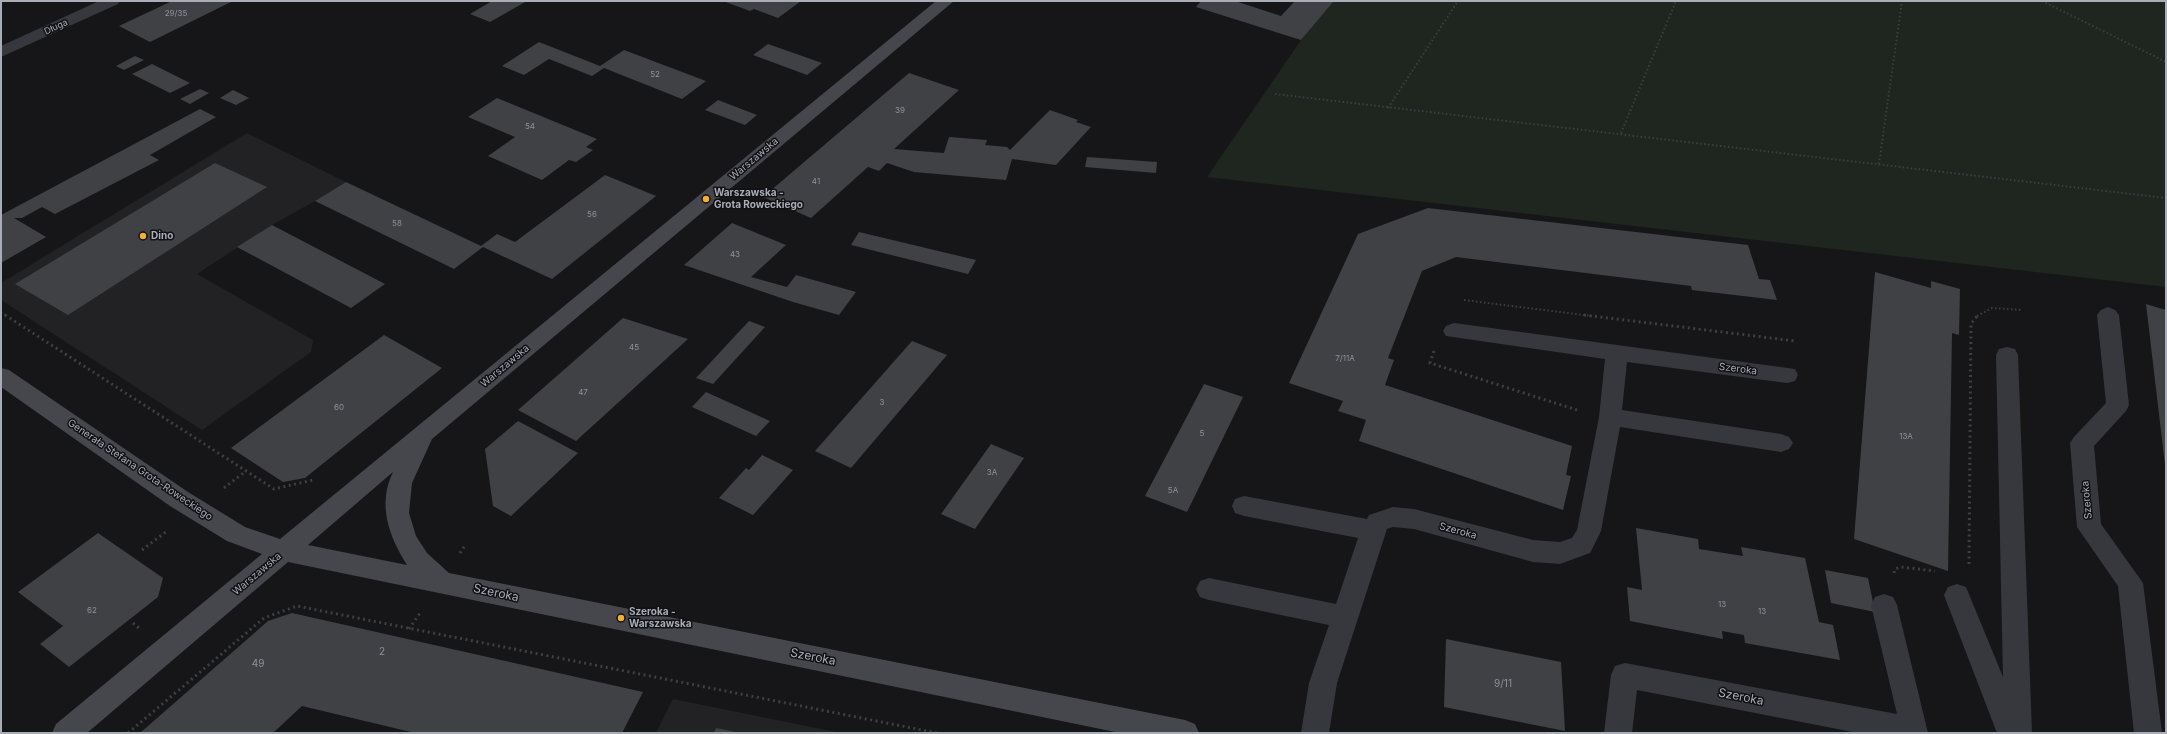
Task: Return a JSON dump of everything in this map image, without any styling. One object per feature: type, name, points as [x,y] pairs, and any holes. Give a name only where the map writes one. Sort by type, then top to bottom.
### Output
[{"type":"street","name":"Długa","points":[[1,52],[112,1]]},
{"type":"street","name":"Warszawska","points":[[66,733],[424,433],[946,1]]},
{"type":"street","name":"Szeroka","points":[[2108,315],[2118,404],[2082,443],[2089,527],[2130,584],[2148,733]]},
{"type":"street","name":"Szeroka","points":[[1454,331],[1787,375]]},
{"type":"street","name":"Szeroka","points":[[1373,531],[1378,522],[1393,517],[1414,519],[1534,551],[1560,554],[1581,546],[1589,531],[1610,417],[1617,353]]},
{"type":"street","points":[[2007,355],[2018,733]]},
{"type":"street","name":"Generała Stefana Grota-Roweckiego","points":[[1,376],[179,499],[229,530],[236,534],[285,550]]},
{"type":"street","points":[[1610,417],[1781,443]]},
{"type":"street","points":[[424,433],[400,483],[397,513],[404,539],[418,561],[441,582]]},
{"type":"street","points":[[1244,506],[1373,531],[1322,687],[1315,733]]},
{"type":"street","name":"Szeroka","points":[[285,550],[1150,729],[1185,733]]},
{"type":"street","points":[[1209,589],[1344,617]]},
{"type":"street","points":[[1957,595],[2011,733]]},
{"type":"street","name":"Szeroka","points":[[1618,733],[1625,675],[1915,731],[1884,605]]},
{"type":"path","points":[[1388,108],[1458,1]]},
{"type":"path","points":[[1620,133],[1676,1]]},
{"type":"path","points":[[1879,164],[1902,1]]},
{"type":"path","points":[[2042,1],[2166,62]]},
{"type":"path","points":[[1274,94],[1620,133],[2166,198]]},
{"type":"path","points":[[1461,299],[1795,341]]},
{"type":"path","points":[[1969,568],[1971,324],[1976,314],[1988,309],[2005,308],[2021,310]]},
{"type":"path","points":[[1,312],[246,472]]},
{"type":"path","points":[[1435,348],[1430,363],[1580,411]]},
{"type":"path","points":[[1893,576],[1895,569],[1901,567],[1939,572]]},
{"type":"path","points":[[128,733],[264,618],[297,606],[937,733]]},
{"type":"shaded area","points":[[1333,1],[2166,1],[2166,287],[1207,177],[1301,40]]},
{"type":"shaded area","points":[[247,133],[346,182],[272,225],[197,274],[313,340],[311,352],[202,430],[1,300],[1,283]]},
{"type":"shaded area","points":[[673,699],[841,733],[656,733]]},
{"type":"building","points":[[172,1],[233,1],[150,42],[119,26]]},
{"type":"building","points":[[492,1],[527,1],[490,22],[470,14]]},
{"type":"building","points":[[723,1],[801,1],[778,18],[754,9],[750,11]]},
{"type":"building","points":[[1201,1],[1235,1],[1281,16],[1295,1],[1333,2],[1301,40],[1196,7]]},
{"type":"building","points":[[539,42],[600,66],[624,50],[706,81],[682,99],[604,68],[592,76],[549,59],[524,75],[502,66]]},
{"type":"building","points":[[768,44],[822,63],[807,75],[753,55]]},
{"type":"building","points":[[135,56],[144,60],[124,70],[116,66]]},
{"type":"building","points":[[152,64],[190,83],[170,93],[132,74]]},
{"type":"building","points":[[909,73],[959,90],[894,149],[944,153],[949,137],[987,140],[985,145],[1007,147],[1010,150],[1050,110],[1078,120],[1076,122],[1091,127],[1056,165],[1012,159],[1006,180],[914,172],[887,163],[879,171],[868,167],[811,218],[763,197]]},
{"type":"building","points":[[200,89],[209,93],[190,104],[180,99]]},
{"type":"building","points":[[233,90],[249,98],[236,105],[220,98]]},
{"type":"building","points":[[497,98],[597,139],[586,147],[593,150],[576,162],[569,160],[542,180],[488,156],[515,137],[468,117]]},
{"type":"building","points":[[718,100],[757,115],[745,125],[705,110]]},
{"type":"building","points":[[200,109],[216,117],[150,155],[159,160],[55,214],[42,207],[22,218],[14,218],[46,237],[1,263],[1,215]]},
{"type":"building","points":[[1087,157],[1157,162],[1156,173],[1085,167]]},
{"type":"building","name":"Dino","points":[[215,163],[267,187],[68,315],[15,284]]},
{"type":"building","points":[[605,175],[656,196],[552,279],[483,247],[454,269],[315,201],[346,182],[481,246],[497,234],[515,242]]},
{"type":"building","points":[[1428,208],[1748,245],[1759,279],[1770,280],[1777,300],[1692,290],[1691,286],[1456,257],[1422,271],[1388,358],[1394,360],[1385,385],[1572,446],[1566,475],[1571,476],[1563,510],[1359,441],[1366,420],[1338,411],[1343,401],[1289,383],[1358,234]]},
{"type":"building","points":[[732,223],[786,245],[751,277],[787,287],[796,275],[856,292],[839,315],[793,302],[684,265]]},
{"type":"building","points":[[272,225],[385,284],[351,308],[237,247]]},
{"type":"building","points":[[859,232],[976,260],[968,274],[851,245]]},
{"type":"building","points":[[1875,272],[1931,288],[1931,281],[1960,289],[1959,335],[1952,333],[1948,571],[1854,539]]},
{"type":"building","points":[[2146,304],[2166,310],[2166,465],[2165,465]]},
{"type":"building","points":[[623,318],[688,339],[576,441],[518,410]]},
{"type":"building","points":[[749,321],[765,327],[713,384],[696,378]]},
{"type":"building","points":[[384,335],[442,368],[305,478],[283,482],[231,448]]},
{"type":"building","points":[[912,341],[947,355],[851,468],[815,451]]},
{"type":"building","points":[[1204,384],[1243,397],[1187,512],[1145,496]]},
{"type":"building","points":[[706,392],[770,421],[756,436],[692,407]]},
{"type":"building","points":[[518,421],[578,453],[511,516],[493,506],[485,449]]},
{"type":"building","points":[[991,444],[1024,458],[975,529],[941,514]]},
{"type":"building","points":[[762,455],[793,470],[753,515],[719,498],[746,468],[749,470]]},
{"type":"building","points":[[1636,528],[1698,539],[1699,549],[1743,556],[1741,547],[1805,558],[1819,622],[1833,625],[1840,660],[1745,643],[1744,635],[1722,631],[1723,639],[1630,621],[1627,587],[1642,590]]},
{"type":"building","points":[[98,533],[163,578],[158,597],[69,667],[40,644],[63,626],[18,592]]},
{"type":"building","points":[[1825,570],[1868,578],[1875,612],[1831,603]]},
{"type":"building","points":[[292,613],[643,692],[622,733],[415,733],[302,706],[273,733],[140,733],[268,621]]},
{"type":"building","points":[[1446,639],[1561,662],[1565,731],[1444,707]]},
{"type":"building","points":[[716,728],[735,732],[714,733]]},
{"type":"place","name":"Warszawska - Grota Roweckiego","points":[[706,199]]},
{"type":"place","name":"Dino","points":[[143,236]]},
{"type":"place","name":"Szeroka - Warszawska","points":[[621,618]]}]
